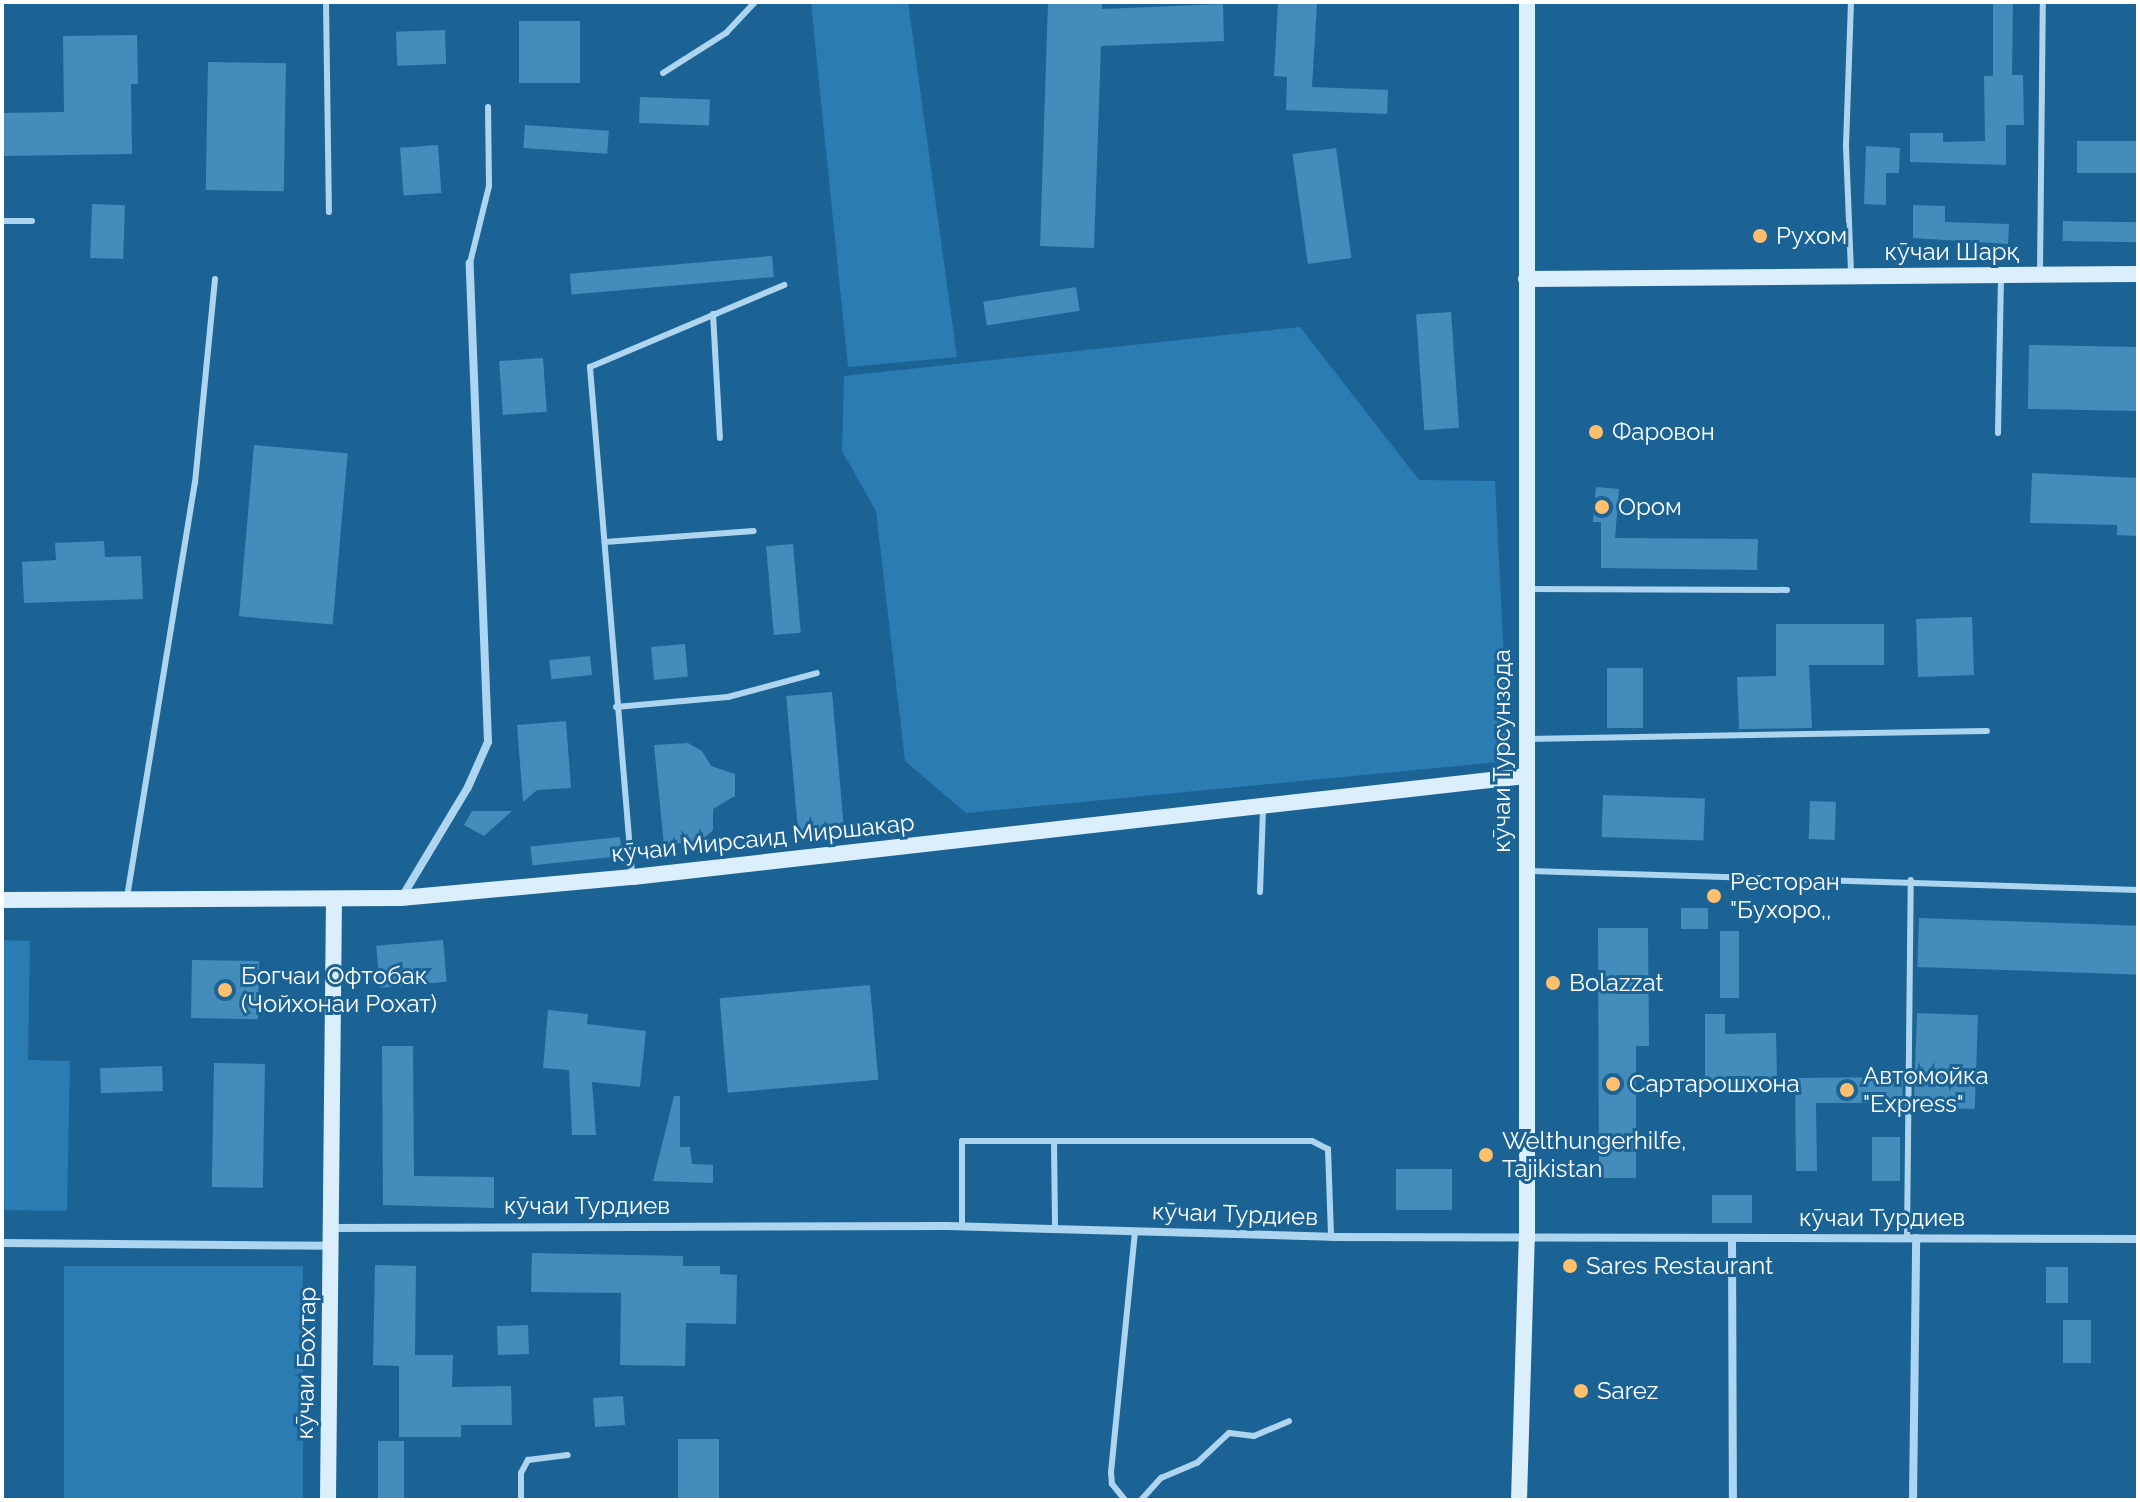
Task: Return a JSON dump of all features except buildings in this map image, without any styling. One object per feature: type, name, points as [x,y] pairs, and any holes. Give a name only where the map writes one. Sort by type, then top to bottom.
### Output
[{"type":"street","name":"кӯчаи Турсунзода","points":[[1519,1500],[1527,1238],[1527,2]]},
{"type":"street","points":[[401,898],[468,787],[488,742],[470,263]]},
{"type":"street","name":"кӯчаи Шарқ","points":[[1526,279],[2138,274]]},
{"type":"street","name":"кӯчаи Мирсаид Миршакар","points":[[2,900],[401,898],[633,877],[1526,776]]},
{"type":"street","name":"кӯчаи Бохтар","points":[[328,1500],[334,899]]},
{"type":"street","name":"кӯчаи Турдиев","points":[[331,1228],[962,1226],[1331,1237],[2138,1239]]},
{"type":"street","points":[[1732,1238],[1733,1500]]},
{"type":"street","points":[[1912,1238],[1913,1500]]},
{"type":"street","points":[[2,1243],[331,1246]]},
{"type":"lane","points":[[326,2],[329,212]]},
{"type":"lane","points":[[663,73],[726,33],[755,2]]},
{"type":"lane","points":[[1851,2],[1846,147],[1851,277]]},
{"type":"lane","points":[[2040,275],[2043,2]]},
{"type":"lane","points":[[470,263],[489,186],[488,107]]},
{"type":"lane","points":[[2,221],[32,221]]},
{"type":"lane","points":[[1998,433],[2001,275]]},
{"type":"lane","points":[[127,900],[195,483],[215,279]]},
{"type":"lane","points":[[633,877],[616,707],[591,365],[784,285]]},
{"type":"lane","points":[[713,314],[720,438]]},
{"type":"lane","points":[[605,542],[754,531]]},
{"type":"lane","points":[[1528,589],[1787,590]]},
{"type":"lane","points":[[616,707],[728,697],[817,673]]},
{"type":"lane","points":[[1526,739],[1987,731]]},
{"type":"lane","points":[[1260,892],[1263,805]]},
{"type":"lane","points":[[1526,871],[1911,880],[2138,890]]},
{"type":"lane","points":[[1911,880],[1912,1238]]},
{"type":"lane","points":[[962,1226],[962,1141],[1324,1144],[1329,1156],[1331,1237]]},
{"type":"lane","points":[[1054,1141],[1055,1228]]},
{"type":"lane","points":[[1125,1500],[1112,1484],[1111,1472],[1135,1231]]},
{"type":"lane","points":[[1141,1500],[1161,1478],[1197,1463],[1229,1433],[1254,1436],[1289,1421]]},
{"type":"lane","points":[[521,1500],[521,1473],[528,1460],[568,1455]]},
{"type":"shaded area","points":[[811,2],[908,2],[957,357],[848,367]]},
{"type":"shaded area","points":[[1300,327],[1419,480],[1495,481],[1509,761],[966,813],[905,761],[876,511],[842,451],[844,376]]},
{"type":"shaded area","points":[[2,940],[30,941],[28,1060],[70,1061],[67,1211],[2,1210]]},
{"type":"shaded area","points":[[64,1266],[303,1266],[303,1500],[64,1500]]},
{"type":"place","name":"Рухом","points":[[1760,236]]},
{"type":"place","name":"Фаровон","points":[[1596,432]]},
{"type":"place","name":"Ором","points":[[1602,507]]},
{"type":"place","name":"Ресторан \"Бухоро,,","points":[[1714,896]]},
{"type":"place","name":"Bolazzat","points":[[1553,983]]},
{"type":"place","name":"Богчаи Офтобак (Чойхонаи Рохат)","points":[[225,990]]},
{"type":"place","name":"Сартарошхона","points":[[1613,1084]]},
{"type":"place","name":"Автомойка \"Express\"","points":[[1847,1090]]},
{"type":"place","name":"Welthungerhilfe, Tajikistan","points":[[1486,1155]]},
{"type":"place","name":"Sares Restaurant","points":[[1570,1266]]},
{"type":"place","name":"Sarez","points":[[1581,1391]]}]
